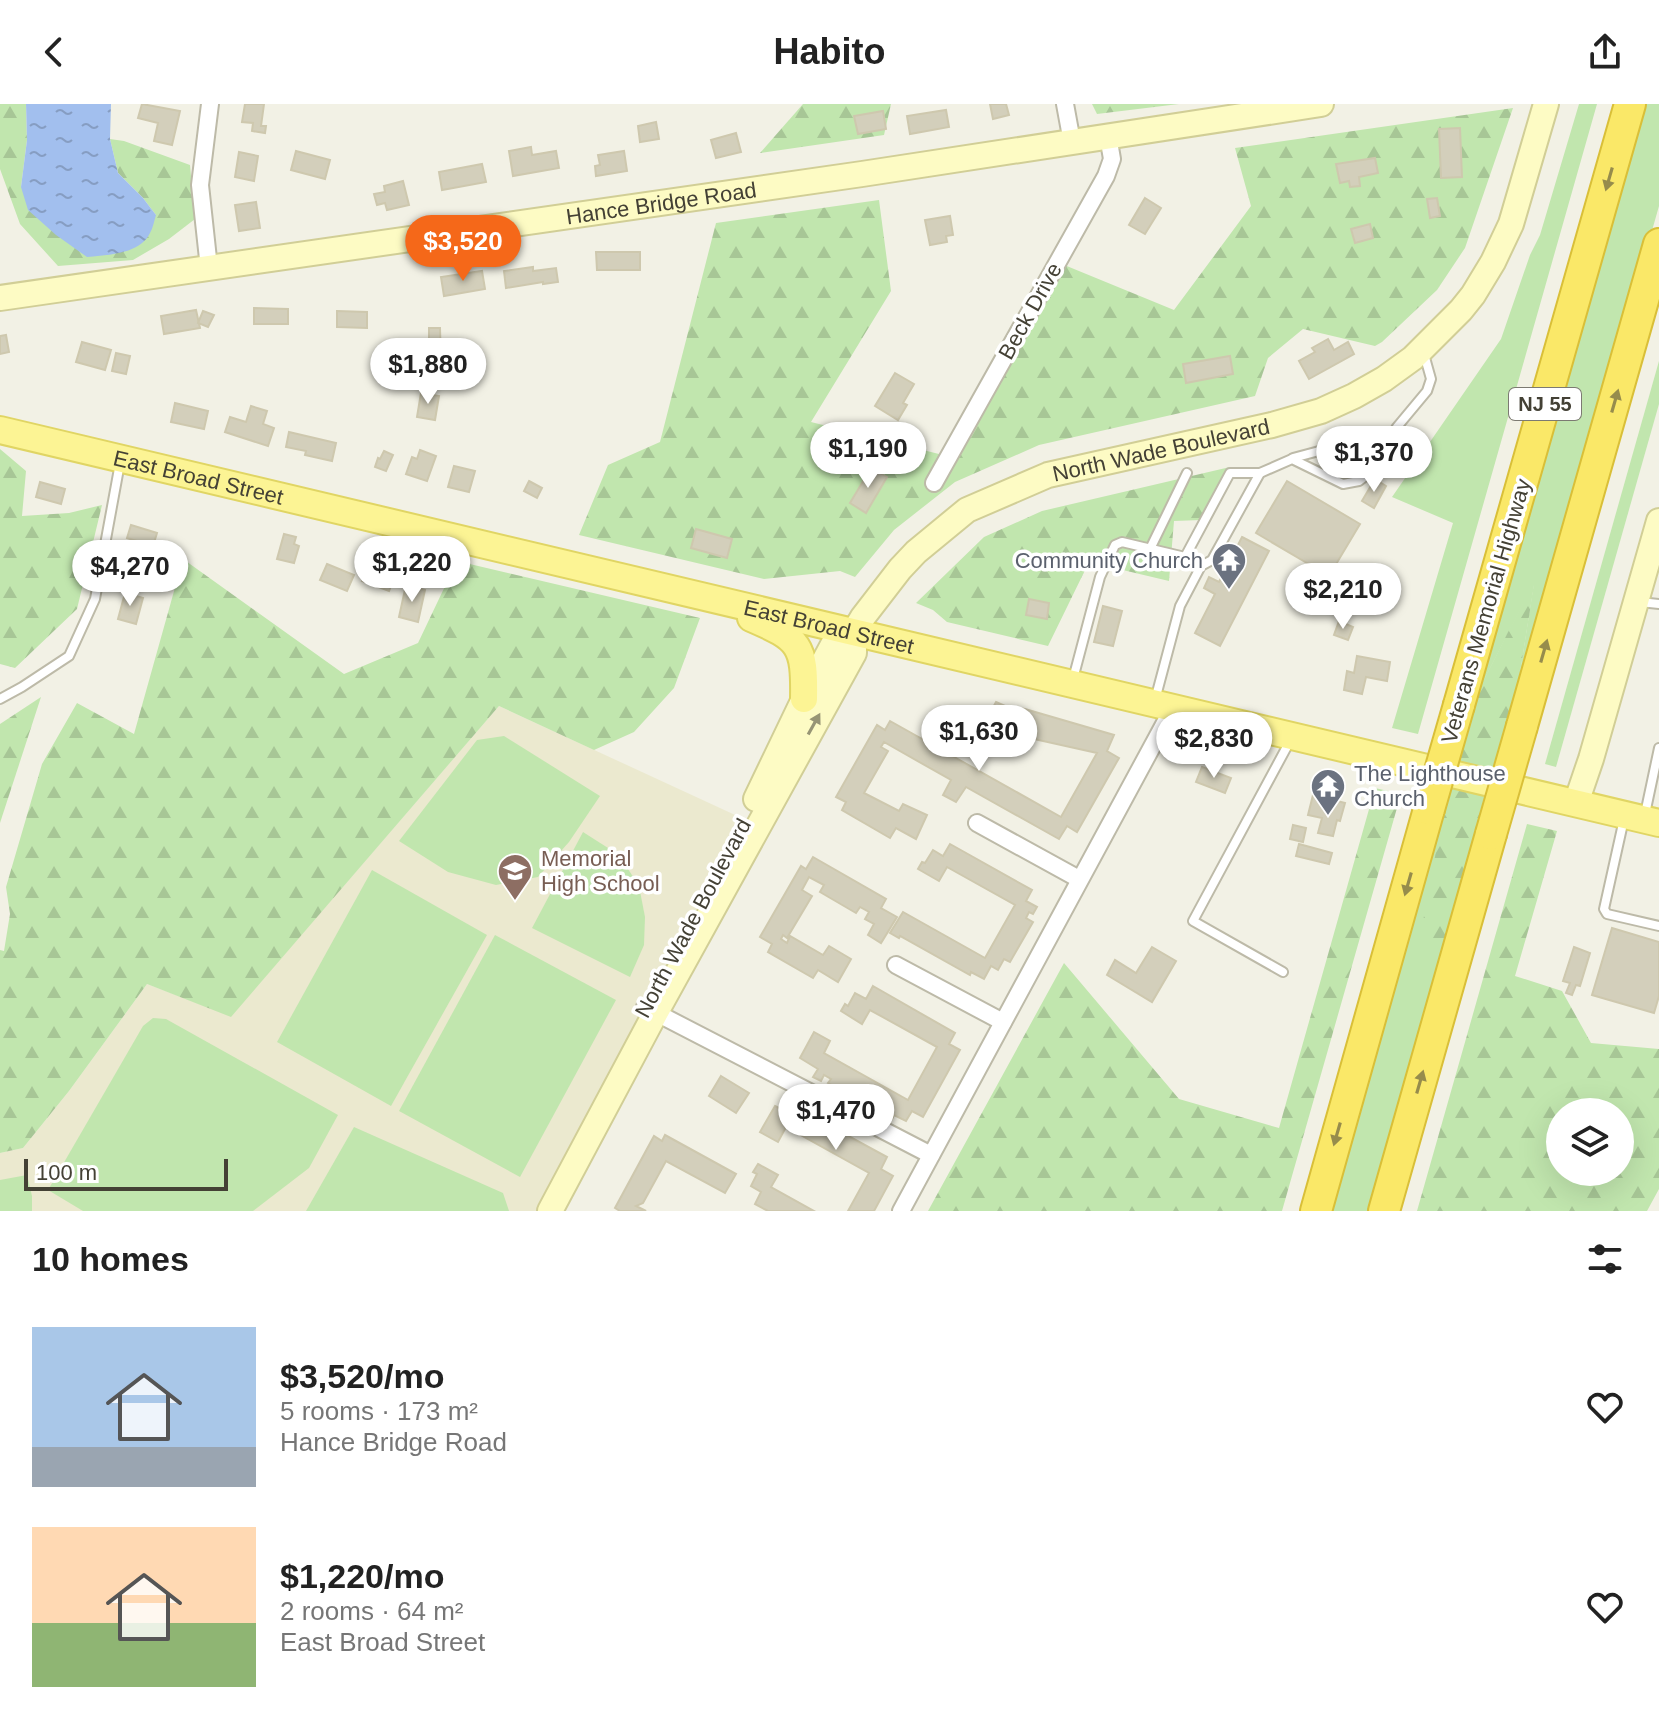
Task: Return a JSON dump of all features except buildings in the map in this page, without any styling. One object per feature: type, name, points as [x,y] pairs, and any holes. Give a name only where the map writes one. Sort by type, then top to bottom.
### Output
[{"type":"highway","name":"Veterans Memorial Highway","points":[[1316,1211],[1630,104]]},
{"type":"highway","name":"NJ 55","points":[[1384,1211],[1659,244]]},
{"type":"main road","name":"Hance Bridge Road","points":[[0,298],[862,174],[1321,104]]},
{"type":"main road","name":"North Wade Boulevard","points":[[536,1211],[854,653],[854,632],[916,552],[967,510],[1048,475],[1272,425],[1321,411],[1384,379],[1423,349],[1461,310],[1493,262],[1511,224],[1546,104]]},
{"type":"main road","name":"East Broad Street","points":[[0,430],[1642,819]]},
{"type":"main road","points":[[1576,803],[1648,602],[1659,521]]},
{"type":"main road","points":[[720,600],[774,628],[796,646],[803,658],[804,699]]},
{"type":"main road","name":"North Wade Boulevard","points":[[550,1211],[804,699],[835,641],[854,632]]},
{"type":"street","points":[[209,268],[200,185],[210,104]]},
{"type":"street","points":[[1065,104],[1072,142]]},
{"type":"street","name":"Beck Drive","points":[[934,483],[1106,176],[1112,159],[1108,136]]},
{"type":"street","points":[[901,1211],[1079,879],[1164,706]]},
{"type":"street","points":[[977,823],[1079,879]]},
{"type":"street","points":[[896,965],[1003,1022]]},
{"type":"street","points":[[650,1009],[931,1155]]},
{"type":"lane","points":[[1292,459],[1343,484],[1359,481],[1368,474],[1397,427],[1427,391],[1431,379],[1423,349]]},
{"type":"lane","points":[[1185,557],[1230,473],[1260,473],[1292,459],[1334,447],[1374,464]]},
{"type":"lane","points":[[0,699],[69,656],[95,599],[121,459]]},
{"type":"lane","points":[[1150,549],[1187,473]]},
{"type":"lane","points":[[1164,706],[1180,606],[1201,566],[1212,560],[1260,473]]},
{"type":"lane","points":[[1072,684],[1100,577],[1115,545],[1122,542],[1185,557],[1201,566]]},
{"type":"lane","points":[[1283,972],[1193,921],[1293,737]]},
{"type":"lane","points":[[1659,748],[1642,819],[1604,909],[1607,914],[1659,926]]},
{"type":"shaded area","name":"Memorial High School","points":[[499,706],[746,820],[536,1211],[0,1211],[0,1153],[23,1148],[147,984],[231,1016]]},
{"type":"green space","points":[[0,104],[26,104],[27,140],[21,187],[156,215],[118,173],[110,139],[124,141],[190,165],[195,219],[133,260],[58,266],[20,224],[0,169]]},
{"type":"green space","points":[[803,104],[891,104],[884,135],[760,153]]},
{"type":"green space","points":[[1092,104],[1179,104],[1097,114]]},
{"type":"green space","points":[[1579,104],[1597,104],[1418,734],[1392,728],[1453,523],[1392,497],[1501,339],[1540,235]]},
{"type":"green space","points":[[1641,104],[1659,104],[1659,206],[1512,723],[1534,583],[1470,707]]},
{"type":"green space","points":[[1513,108],[1465,248],[1437,290],[1375,346],[1303,329],[1268,358],[1255,396],[1039,445],[955,482],[894,530],[855,577],[840,571],[764,579],[579,535],[608,465],[660,442],[716,223],[879,200],[891,291],[811,422],[951,457],[1057,262],[1174,310],[1251,206],[1235,148]]},
{"type":"green space","points":[[1659,361],[1659,404],[1556,767],[1545,764]]},
{"type":"green space","points":[[0,449],[26,471],[22,516],[69,513],[102,505],[77,609],[15,668],[0,664]]},
{"type":"green space","points":[[1230,467],[1201,520],[1174,521],[1169,581],[1089,562],[1048,646],[947,622],[933,610],[916,603],[984,537],[1042,511]]},
{"type":"green space","points":[[183,559],[344,674],[418,643],[457,561],[700,618],[674,688],[634,732],[594,750],[499,706],[231,1017],[147,984],[23,1148],[0,1153],[0,950],[4,951],[10,914],[6,887],[42,764],[77,703],[134,734]]},
{"type":"green space","points":[[1535,579],[1512,723],[1499,772],[1455,764],[1470,707]]},
{"type":"green space","points":[[41,697],[0,823],[0,724]]},
{"type":"green space","points":[[504,736],[600,796],[569,842],[538,877],[496,885],[448,872],[399,841],[477,740]]},
{"type":"green space","points":[[1448,787],[1491,796],[1443,951],[1421,932]]},
{"type":"green space","points":[[1375,788],[1401,794],[1282,1211],[928,1211],[1064,963],[1179,1099],[1279,1128]]},
{"type":"green space","points":[[1444,808],[1442,951],[1377,1211],[1324,1211]]},
{"type":"green space","points":[[1527,824],[1557,831],[1515,976],[1562,991],[1591,1043],[1659,1049],[1659,1189],[1647,1211],[1417,1211]]},
{"type":"green space","points":[[583,832],[619,855],[639,886],[645,917],[644,945],[630,977],[532,928]]},
{"type":"green space","points":[[372,870],[487,935],[391,1106],[277,1042]]},
{"type":"green space","points":[[495,935],[616,1000],[520,1177],[399,1111]]},
{"type":"green space","points":[[153,1018],[166,1019],[338,1115],[309,1168],[253,1211],[83,1211],[48,1190],[143,1026]]},
{"type":"green space","points":[[354,1127],[503,1193],[509,1211],[306,1211]]},
{"type":"green space","points":[[27,1175],[32,1211],[0,1211],[0,1180]]},
{"type":"water","points":[[26,104],[111,104],[110,139],[118,173],[156,215],[145,240],[123,252],[87,257],[28,210],[21,187],[27,140]]},
{"type":"place","name":"Community Church","points":[[1229,591]]},
{"type":"place","name":"The Lighthouse Church","points":[[1328,817]]},
{"type":"place","name":"Memorial High School","points":[[515,902]]}]
